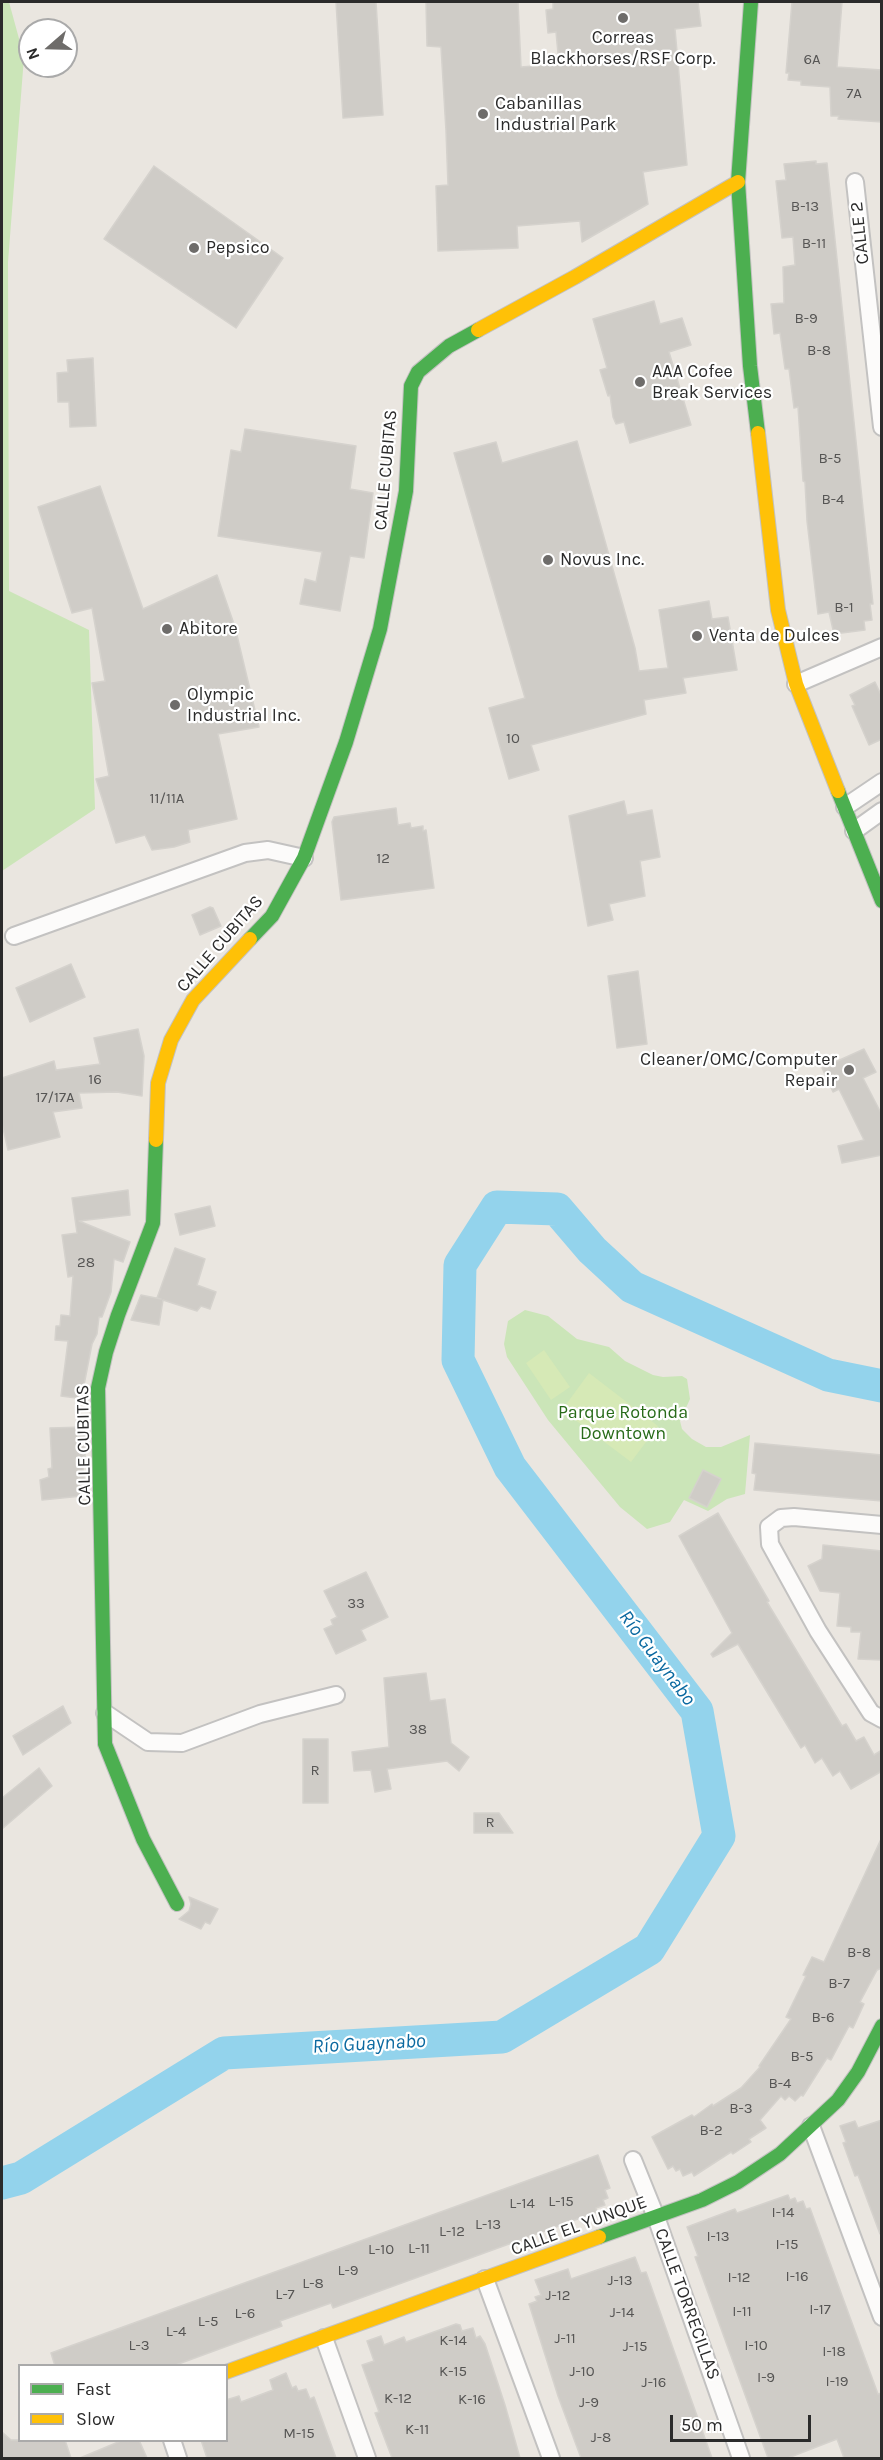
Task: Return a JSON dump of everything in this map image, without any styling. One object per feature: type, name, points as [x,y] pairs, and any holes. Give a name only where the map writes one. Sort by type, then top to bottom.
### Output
[{"type":"street","points":[[751,2],[738,182],[750,366],[778,610],[796,684],[882,901]]},
{"type":"street","name":"CALLE CUBITAS","points":[[177,1904],[143,1839],[116,1777],[105,1744],[98,1388],[118,1315],[153,1224],[158,1083],[171,1040],[193,1000],[272,916],[304,858],[346,742],[380,629],[406,491],[411,386],[418,372],[449,346],[575,277],[738,182]]},
{"type":"street","name":"CALLE 2","points":[[855,182],[882,427]]},
{"type":"street","points":[[796,684],[882,647]]},
{"type":"street","points":[[845,807],[882,782]]},
{"type":"street","points":[[854,831],[882,811]]},
{"type":"street","points":[[14,936],[245,853],[268,849],[304,858]]},
{"type":"street","points":[[882,1525],[794,1517],[781,1518],[769,1527],[770,1544],[818,1631],[871,1713],[882,1719]]},
{"type":"street","points":[[105,1713],[148,1742],[182,1743],[260,1714],[336,1695]]},
{"type":"street","name":"CALLE EL YUNQUE","points":[[228,2372],[702,2200],[738,2182],[780,2154],[838,2100],[858,2072],[882,2026]]},
{"type":"street","points":[[811,2127],[882,2317]]},
{"type":"street","name":"CALLE TORRECILLAS","points":[[633,2160],[656,2217],[741,2458]]},
{"type":"street","points":[[486,2279],[551,2458]]},
{"type":"street","points":[[324,2337],[367,2458]]},
{"type":"street","points":[[173,2442],[178,2458]]},
{"type":"green space","points":[[2,2],[9,2],[18,35],[18,78],[22,78],[8,262],[9,591],[89,630],[95,809],[2,871]]},
{"type":"green space","name":"Parque Rotonda Downtown","points":[[525,1310],[548,1316],[577,1339],[609,1347],[625,1361],[653,1375],[682,1376],[687,1379],[690,1399],[680,1421],[682,1429],[692,1439],[706,1447],[721,1447],[750,1435],[745,1494],[727,1499],[708,1511],[684,1500],[670,1522],[647,1529],[620,1507],[548,1420],[507,1357],[504,1344],[508,1321]]},
{"type":"green space","points":[[544,1350],[570,1387],[551,1400],[526,1363]]},
{"type":"green space","points":[[589,1373],[658,1426],[631,1462],[562,1410]]},
{"type":"building","points":[[336,2],[376,2],[383,115],[343,118]]},
{"type":"building","points":[[426,2],[518,2],[521,67],[559,64],[556,32],[548,33],[546,10],[553,9],[553,2],[698,2],[701,26],[675,29],[687,165],[643,172],[648,204],[582,242],[580,221],[517,226],[518,248],[438,251],[436,186],[448,185],[446,131],[441,47],[427,46]]},
{"type":"building","points":[[792,2],[842,2],[837,67],[882,70],[882,122],[838,119],[839,116],[831,116],[830,87],[801,85],[801,81],[788,80],[789,73],[786,73]]},
{"type":"building","points":[[816,161],[816,164],[827,163],[873,604],[870,604],[872,620],[864,621],[865,630],[834,634],[829,612],[818,614],[807,521],[805,482],[803,481],[798,407],[794,408],[789,369],[785,369],[780,333],[774,334],[771,304],[784,303],[783,267],[795,265],[793,237],[782,238],[776,181],[786,180],[784,164]]},
{"type":"building","name":"Pepsico","points":[[154,166],[283,258],[236,328],[104,239]]},
{"type":"building","name":"AAA Cofee Break Services","points":[[654,301],[660,324],[682,318],[691,345],[669,352],[691,425],[630,443],[624,422],[616,424],[613,417],[610,395],[608,396],[600,370],[607,368],[593,319]]},
{"type":"building","points":[[93,358],[96,426],[70,427],[69,402],[58,402],[57,373],[68,372],[67,360]]},
{"type":"building","points":[[245,429],[356,446],[350,489],[373,493],[364,558],[350,556],[340,611],[300,604],[305,579],[316,582],[322,552],[218,536],[231,450],[241,452]]},
{"type":"building","name":"Novus Inc.","points":[[577,441],[635,648],[639,671],[668,668],[659,610],[709,601],[712,619],[728,617],[737,670],[683,678],[686,693],[644,700],[646,714],[531,745],[539,770],[509,779],[489,708],[525,698],[454,453],[496,442],[502,463]]},
{"type":"building","points":[[100,486],[143,609],[217,575],[235,627],[259,727],[218,734],[237,819],[188,830],[190,842],[174,847],[152,850],[145,835],[116,843],[96,779],[109,776],[92,683],[105,681],[92,608],[72,613],[38,507]]},
{"type":"building","points":[[875,682],[882,697],[882,739],[869,745],[852,706],[855,705],[850,695]]},
{"type":"building","points":[[624,801],[627,815],[652,810],[660,857],[640,861],[645,896],[609,904],[613,920],[588,926],[569,816]]},
{"type":"building","points":[[396,808],[398,825],[410,823],[411,828],[423,826],[423,831],[426,830],[434,888],[341,900],[332,822],[334,817]]},
{"type":"building","points":[[210,907],[213,908],[221,926],[200,935],[192,915]]},
{"type":"building","points":[[71,964],[85,997],[30,1022],[16,988]]},
{"type":"building","points":[[638,971],[647,1044],[617,1048],[608,976]]},
{"type":"building","points":[[138,1029],[144,1056],[142,1096],[117,1092],[79,1093],[82,1108],[53,1112],[60,1137],[8,1150],[2,1124],[2,1078],[54,1061],[56,1070],[100,1064],[94,1038]]},
{"type":"building","points":[[864,1049],[876,1072],[863,1078],[882,1115],[882,1155],[842,1163],[838,1146],[864,1140],[839,1089],[833,1092],[822,1068]]},
{"type":"building","points":[[128,1190],[130,1215],[79,1221],[130,1242],[123,1262],[114,1259],[111,1292],[102,1317],[99,1317],[97,1334],[92,1344],[84,1385],[84,1399],[61,1396],[68,1341],[55,1340],[56,1326],[60,1326],[61,1315],[70,1316],[73,1276],[68,1277],[62,1235],[77,1233],[72,1198]]},
{"type":"building","points":[[210,1206],[215,1226],[180,1235],[175,1214]]},
{"type":"building","points":[[175,1248],[205,1259],[197,1285],[216,1292],[210,1309],[201,1306],[197,1311],[163,1300],[159,1325],[131,1320],[141,1295],[161,1299],[157,1298]]},
{"type":"building","points":[[85,1427],[85,1460],[82,1460],[86,1492],[82,1492],[82,1496],[42,1500],[40,1480],[49,1477],[48,1469],[52,1468],[50,1428]]},
{"type":"building","points":[[755,1443],[882,1455],[882,1501],[754,1490],[756,1474],[752,1473]]},
{"type":"building","points":[[703,1470],[721,1479],[707,1507],[689,1498]]},
{"type":"building","points":[[718,1513],[769,1601],[767,1602],[842,1726],[846,1724],[856,1741],[864,1737],[874,1755],[882,1750],[882,1771],[851,1789],[840,1771],[833,1776],[822,1758],[815,1763],[805,1745],[801,1748],[738,1644],[713,1657],[711,1654],[732,1633],[679,1536]]},
{"type":"building","points":[[823,1545],[882,1551],[882,1660],[858,1659],[861,1632],[851,1632],[851,1627],[837,1626],[840,1593],[820,1591],[808,1566],[822,1559]]},
{"type":"building","points":[[366,1572],[388,1617],[361,1630],[366,1640],[336,1654],[324,1629],[333,1625],[331,1620],[337,1617],[324,1591]]},
{"type":"building","points":[[426,1673],[430,1701],[445,1699],[451,1743],[469,1757],[459,1771],[447,1761],[387,1769],[391,1789],[375,1792],[371,1770],[354,1771],[352,1752],[389,1747],[384,1678]]},
{"type":"building","points":[[63,1706],[71,1723],[23,1755],[13,1736]]},
{"type":"building","points":[[303,1739],[328,1739],[328,1803],[303,1803]]},
{"type":"building","points":[[39,1768],[52,1786],[2,1829],[2,1798]]},
{"type":"building","points":[[474,1813],[499,1813],[513,1833],[474,1833]]},
{"type":"building","points":[[882,1837],[882,1968],[877,1970],[860,2002],[864,2004],[853,2028],[849,2026],[831,2060],[827,2058],[803,2096],[801,2095],[795,2101],[789,2096],[785,2100],[781,2096],[760,2120],[766,2128],[749,2139],[751,2142],[694,2176],[692,2172],[683,2176],[680,2169],[676,2171],[673,2166],[668,2169],[652,2137],[692,2115],[694,2117],[741,2088],[760,2067],[791,2019],[786,2017],[806,1976],[803,1975],[812,1957],[824,1962]]},
{"type":"building","points":[[189,1897],[218,1909],[210,1924],[205,1922],[201,1929],[179,1919],[189,1911],[191,1904]]},
{"type":"building","points":[[882,2120],[882,2234],[880,2234],[858,2175],[855,2176],[843,2143],[846,2142],[840,2126],[855,2121],[858,2128]]},
{"type":"building","points":[[598,2155],[610,2188],[605,2190],[608,2198],[603,2200],[605,2205],[596,2208],[597,2212],[333,2308],[331,2303],[280,2321],[282,2326],[178,2364],[54,2364],[51,2353]]},
{"type":"building","points":[[788,2195],[790,2200],[795,2198],[797,2203],[803,2201],[806,2209],[810,2208],[878,2394],[882,2393],[882,2458],[844,2458],[837,2439],[788,2458],[768,2458],[695,2257],[698,2256],[687,2227],[735,2209],[737,2213]]},
{"type":"building","points":[[635,2257],[641,2273],[646,2272],[712,2458],[581,2458],[558,2396],[529,2304],[537,2301],[535,2297],[541,2295],[535,2280],[568,2269],[571,2279]]},
{"type":"building","points":[[456,2324],[460,2325],[462,2331],[473,2328],[476,2338],[480,2336],[485,2344],[520,2458],[392,2458],[375,2413],[379,2412],[362,2365],[374,2361],[367,2341],[381,2336],[384,2345],[404,2337],[406,2342]]},
{"type":"building","points":[[286,2373],[292,2388],[296,2386],[298,2391],[306,2389],[310,2399],[314,2397],[336,2458],[207,2458],[202,2442],[228,2442],[228,2399],[239,2396],[241,2402],[273,2390],[270,2380]]},
{"type":"building","points":[[2,2432],[11,2440],[18,2440],[18,2442],[66,2442],[71,2458],[2,2458]]},
{"type":"building","points":[[118,2442],[140,2442],[147,2458],[80,2458]]},
{"type":"waterway","name":"Río Guaynabo","points":[[2,2183],[21,2178],[224,2053],[502,2037],[649,1949],[719,1836],[697,1711],[510,1467],[458,1360],[460,1265],[497,1207],[557,1209],[592,1250],[632,1287],[828,1375],[882,1386]]},
{"type":"traffic: fast","points":[[751,2],[738,182],[750,366],[758,433]]},
{"type":"traffic: fast","points":[[250,939],[272,916],[304,858],[346,742],[380,629],[406,491],[411,386],[418,372],[449,346],[478,330]]},
{"type":"traffic: fast","points":[[838,791],[882,901]]},
{"type":"traffic: fast","points":[[156,1140],[153,1223],[118,1315],[98,1388],[105,1744],[143,1839],[177,1904]]},
{"type":"traffic: fast","points":[[599,2237],[702,2200],[738,2182],[780,2154],[838,2100],[858,2072],[882,2026]]},
{"type":"traffic: slow","points":[[478,330],[575,277],[738,182]]},
{"type":"traffic: slow","points":[[758,433],[778,610],[796,684],[838,791]]},
{"type":"traffic: slow","points":[[156,1140],[158,1083],[171,1040],[193,1000],[250,939]]},
{"type":"traffic: slow","points":[[228,2371],[599,2237]]},
{"type":"place","name":"Correas Blackhorses/RSF Corp.","points":[[623,18]]},
{"type":"place","name":"Cabanillas Industrial Park","points":[[483,114]]},
{"type":"place","name":"Pepsico","points":[[194,248]]},
{"type":"place","name":"AAA Cofee Break Services","points":[[640,382]]},
{"type":"place","name":"Novus Inc.","points":[[548,560]]},
{"type":"place","name":"Abitore","points":[[167,629]]},
{"type":"place","name":"Venta de Dulces","points":[[697,636]]},
{"type":"place","name":"Olympic Industrial Inc.","points":[[175,705]]},
{"type":"place","name":"Cleaner/OMC/Computer Repair","points":[[849,1070]]}]
